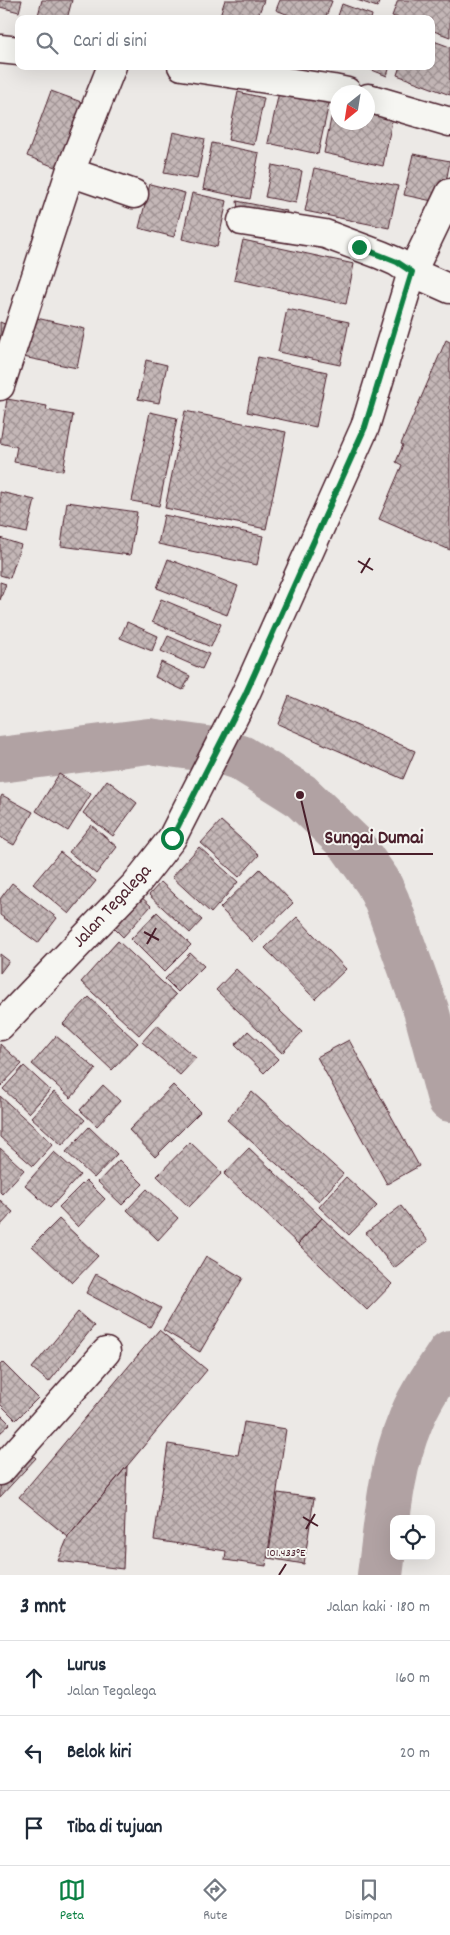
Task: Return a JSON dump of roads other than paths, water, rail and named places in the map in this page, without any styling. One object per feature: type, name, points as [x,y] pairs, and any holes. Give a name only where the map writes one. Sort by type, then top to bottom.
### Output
[{"type":"street","points":[[0,49],[15,50]]},
{"type":"street","points":[[0,386],[70,172],[110,70]]},
{"type":"street","points":[[208,70],[330,89]]},
{"type":"street","points":[[375,100],[450,122]]},
{"type":"street","points":[[70,172],[134,194]]},
{"type":"street","name":"Jalan Tegalega","points":[[0,1026],[136,884],[172,838],[245,695],[365,427],[412,272],[450,193]]},
{"type":"street","points":[[242,221],[325,234],[397,262],[412,272],[450,289]]},
{"type":"street","points":[[0,1470],[106,1352]]},
{"type":"waterway","points":[[0,760],[149,741],[220,751],[241,758],[300,795],[351,844],[378,882],[426,1010],[450,1099]]},
{"type":"waterway","points":[[380,1575],[390,1497],[403,1440],[418,1404],[450,1353]]},
{"type":"place","name":"Sungai Dumai","points":[[300,795]]}]
